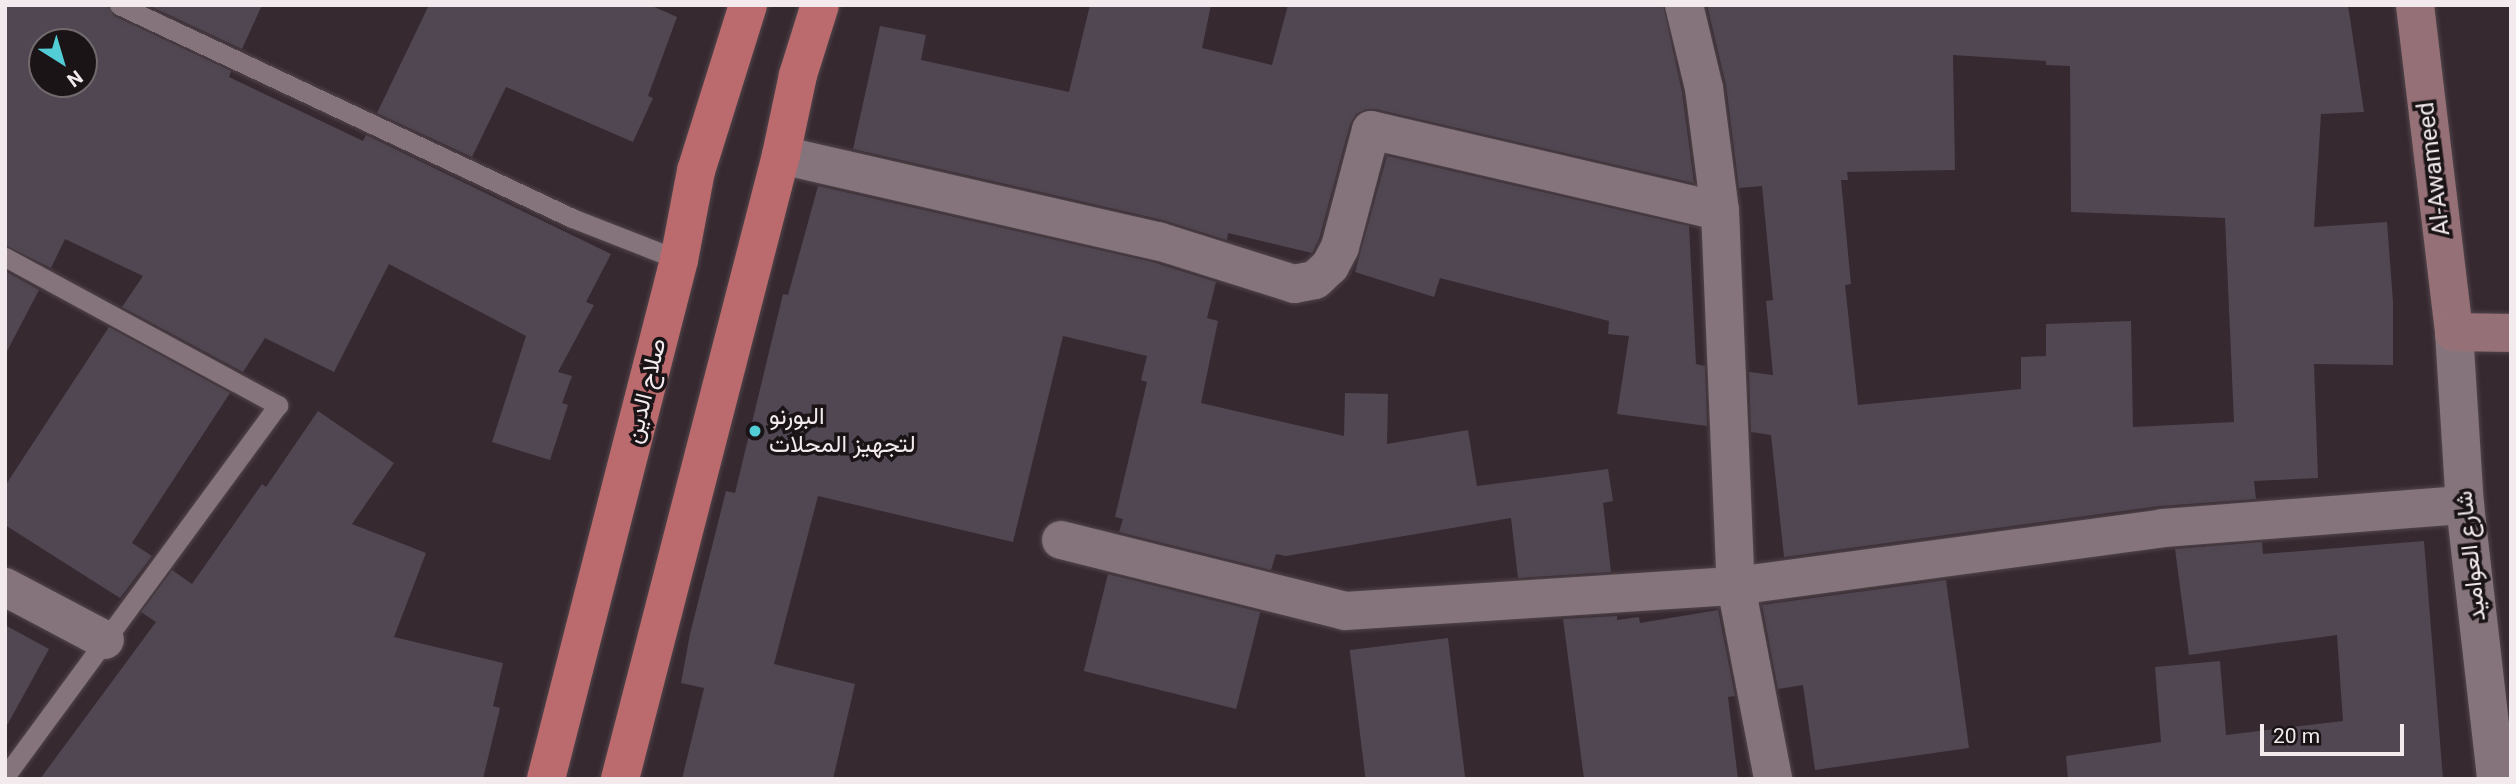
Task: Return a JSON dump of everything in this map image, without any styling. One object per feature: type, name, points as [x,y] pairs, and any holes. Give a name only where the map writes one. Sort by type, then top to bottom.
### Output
[{"type":"highway","name":"صلاح الدين","points":[[546,779],[679,260],[696,171],[748,5]]},
{"type":"highway","points":[[620,779],[781,155],[798,75],[820,5]]},
{"type":"main road","name":"Al-Awameed","points":[[2415,5],[2454,332]]},
{"type":"main road","points":[[2454,332],[2511,332]]},
{"type":"street","points":[[1684,5],[1704,88],[1720,211],[1736,586],[1773,779]]},
{"type":"street","points":[[781,155],[1158,241],[1294,284],[1315,280],[1335,257],[1371,130],[1720,211]]},
{"type":"street","name":"شارع العواميد","points":[[2454,332],[2465,505],[2496,779]]},
{"type":"street","points":[[1061,540],[1345,611],[1736,586],[2162,528],[2465,505]]},
{"type":"street","points":[[5,587],[105,640]]},
{"type":"lane","points":[[119,5],[572,218],[679,260]]},
{"type":"lane","points":[[5,257],[278,405],[5,776]]},
{"type":"building","points":[[5,5],[107,5],[114,16],[231,71],[229,77],[363,141],[366,135],[611,254],[586,302],[594,305],[558,372],[572,376],[562,403],[568,405],[550,460],[492,442],[526,336],[389,264],[334,372],[265,338],[243,372],[122,307],[143,276],[65,239],[51,268],[5,245]]},
{"type":"building","points":[[148,5],[262,5],[242,49]]},
{"type":"building","points":[[429,5],[650,5],[677,17],[648,96],[653,98],[633,142],[506,87],[472,157],[377,113]]},
{"type":"building","points":[[1090,5],[1211,5],[1202,48],[1272,65],[1288,5],[1663,5],[1682,92],[1694,183],[1376,109],[1366,109],[1356,114],[1350,124],[1319,239],[1312,253],[1228,233],[1227,240],[1163,220],[853,149],[880,26],[926,35],[921,60],[1069,92]]},
{"type":"building","points":[[1707,5],[2348,5],[2364,112],[2321,114],[2314,227],[2387,222],[2393,302],[2393,365],[2314,364],[2318,478],[2254,481],[2256,499],[2160,506],[1784,557],[1771,435],[1751,432],[1749,372],[1773,375],[1766,301],[1773,300],[1762,186],[1739,188],[1726,85]],"holes":[[[1953,55],[2046,61],[2046,65],[2070,66],[2071,212],[2225,218],[2234,422],[2133,427],[2131,321],[2046,324],[2046,356],[2021,357],[2021,389],[1858,405],[1845,285],[1851,284],[1841,180],[1848,180],[1847,172],[1955,170]]]},
{"type":"building","points":[[1387,156],[1689,226],[1696,364],[1705,366],[1707,426],[1617,414],[1629,336],[1608,334],[1609,321],[1440,278],[1434,297],[1355,272]]},
{"type":"building","points":[[818,186],[1152,262],[1216,282],[1207,318],[1218,321],[1201,403],[1344,436],[1345,393],[1388,394],[1387,444],[1468,430],[1477,486],[1608,469],[1613,501],[1603,503],[1611,572],[1518,578],[1511,518],[1286,556],[1276,554],[1271,570],[1119,532],[1123,519],[1115,517],[1147,382],[1141,380],[1147,356],[1063,336],[1013,542],[818,496],[774,664],[855,684],[833,779],[682,779],[704,688],[681,683],[690,634],[726,491],[735,493],[783,294],[788,295]]},
{"type":"building","points":[[5,271],[39,290],[5,355]]},
{"type":"building","points":[[109,327],[230,393],[132,543],[152,556],[120,598],[5,525],[5,486]]},
{"type":"building","points":[[318,411],[394,463],[352,524],[426,553],[394,637],[503,663],[493,706],[500,708],[483,779],[40,779],[156,622],[141,612],[172,570],[192,584],[262,484],[266,487]]},
{"type":"building","points":[[2424,541],[2443,779],[2068,779],[2066,756],[2161,742],[2155,667],[2220,661],[2226,735],[2343,721],[2337,635],[2189,655],[2175,549],[2262,542],[2263,554]]},
{"type":"building","points":[[1108,574],[1260,612],[1236,709],[1084,671]]},
{"type":"building","points":[[1946,580],[1969,748],[1815,770],[1803,685],[1778,689],[1762,605]]},
{"type":"building","points":[[1718,610],[1735,696],[1728,697],[1738,779],[1584,779],[1563,619],[1617,616],[1617,620],[1639,617],[1640,623]]},
{"type":"building","points":[[5,625],[49,649],[5,729]]},
{"type":"building","points":[[1448,638],[1465,779],[1366,779],[1350,650]]},
{"type":"place","name":"البورنو لتجهيز المحلات","points":[[755,431]]}]
